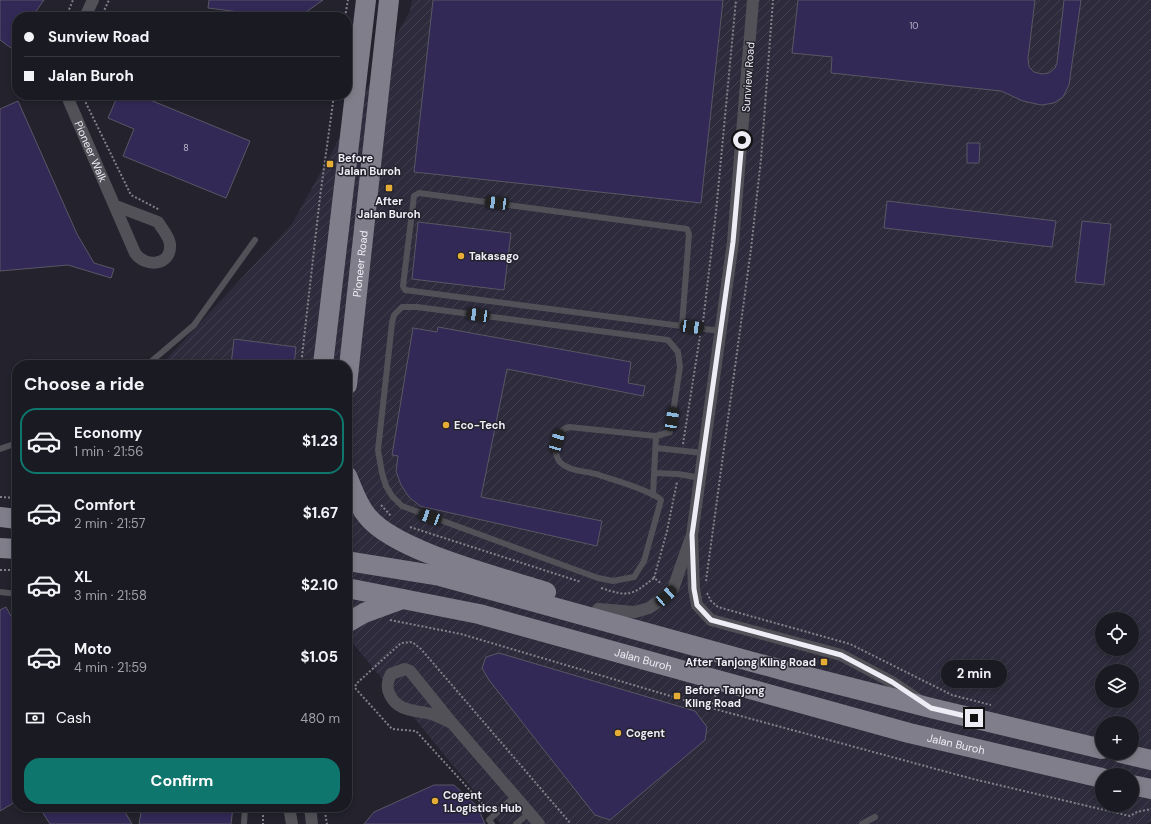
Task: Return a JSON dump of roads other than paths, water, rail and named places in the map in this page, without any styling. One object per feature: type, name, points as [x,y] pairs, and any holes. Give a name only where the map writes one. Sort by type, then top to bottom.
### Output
[{"type":"main road","points":[[324,360],[366,0]]},
{"type":"main road","name":"Pioneer Road","points":[[350,360],[389,0]]},
{"type":"main road","points":[[352,488],[368,517],[398,540],[440,557],[598,609],[677,642]]},
{"type":"main road","points":[[0,517],[12,518]]},
{"type":"main road","points":[[0,548],[12,549]]},
{"type":"main road","points":[[352,561],[440,576],[677,642],[931,708],[1095,746]]},
{"type":"main road","name":"Jalan Buroh","points":[[352,589],[479,614],[909,733],[1095,776]]},
{"type":"main road","points":[[352,620],[364,613],[402,599]]},
{"type":"main road","points":[[1139,757],[1151,760]]},
{"type":"main road","points":[[1139,786],[1151,789]]},
{"type":"street","points":[[88,12],[94,0]]},
{"type":"street","name":"Sunview Road","points":[[598,609],[635,612],[649,608],[658,602],[673,589],[692,535],[733,242],[747,97],[753,0]]},
{"type":"street","name":"Pioneer Walk","points":[[70,100],[138,258],[154,264],[164,259],[170,249],[170,243],[158,222],[116,206]]},
{"type":"street","name":"Sunview Road","points":[[692,535],[694,589],[696,600],[704,614],[711,620],[841,655],[892,682],[931,708]]},
{"type":"street","points":[[452,723],[432,714],[402,708],[395,704],[388,690],[387,682],[391,674],[405,669],[410,671],[452,723],[539,824]]},
{"type":"street","points":[[290,812],[292,824]]},
{"type":"street","points":[[311,812],[312,824]]},
{"type":"lane","points":[[682,325],[689,234],[687,229],[419,193],[414,196],[403,286],[405,290],[720,331]]},
{"type":"lane","points":[[153,360],[194,325],[255,240]]},
{"type":"lane","points":[[402,307],[417,307],[668,340],[678,352],[680,367],[670,432],[656,436],[569,427],[564,428],[559,433],[556,449],[558,458],[567,467],[596,474],[653,494],[661,500],[644,561],[634,577],[613,581],[598,578],[402,506],[392,496],[386,486],[378,450],[394,315],[402,307]]},
{"type":"lane","points":[[653,494],[656,436]]},
{"type":"lane","points":[[0,449],[12,445]]},
{"type":"lane","points":[[656,448],[704,454]]},
{"type":"lane","points":[[655,474],[678,474],[701,478]]},
{"type":"lane","points":[[0,592],[12,593]]},
{"type":"lane","points":[[491,820],[515,796]]},
{"type":"lane","points":[[244,824],[245,812]]},
{"type":"lane","points":[[516,824],[530,813]]},
{"type":"lane","points":[[862,824],[875,817]]},
{"type":"place","name":"Before Jalan Buroh","points":[[330,164]]},
{"type":"place","name":"After Jalan Buroh","points":[[389,188]]},
{"type":"place","name":"Takasago","points":[[461,256]]},
{"type":"place","name":"Eco-Tech","points":[[446,425]]},
{"type":"place","name":"After Tanjong Kling Road","points":[[824,662]]},
{"type":"place","name":"Before Tanjong Kling Road","points":[[677,696]]},
{"type":"place","name":"Cogent","points":[[618,733]]},
{"type":"place","name":"Cogent 1.Logistics Hub","points":[[435,801]]}]
